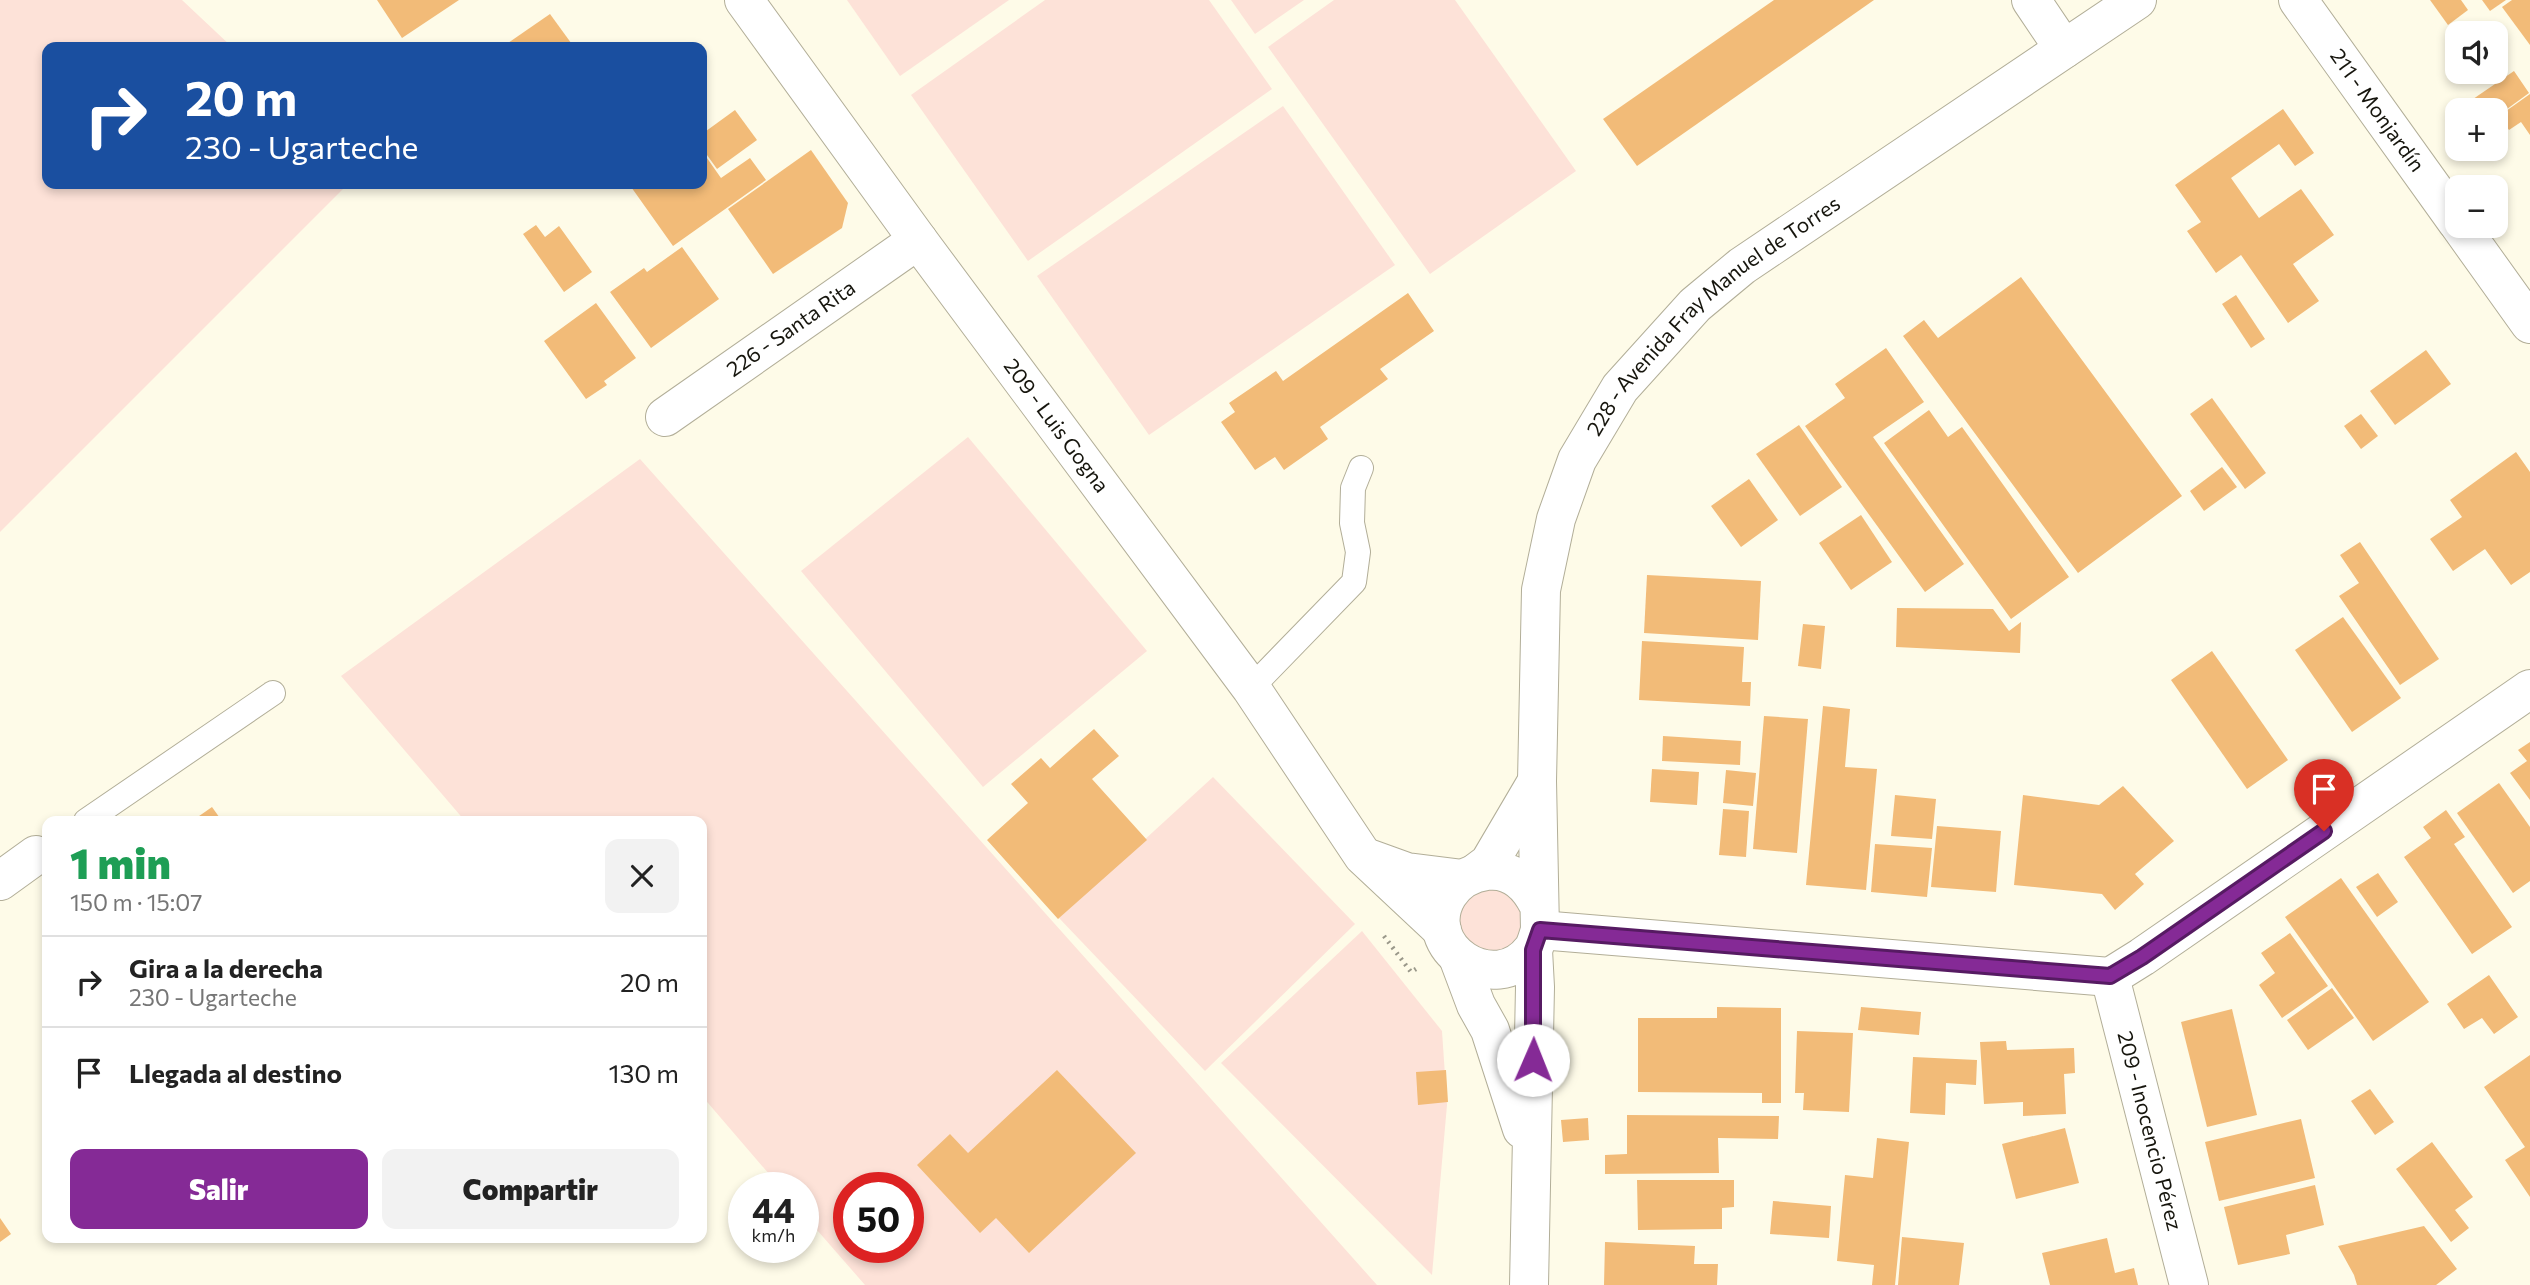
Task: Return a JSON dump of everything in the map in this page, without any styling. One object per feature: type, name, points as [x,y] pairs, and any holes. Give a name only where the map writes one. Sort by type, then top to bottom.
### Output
[{"type":"street","name":"209 - Luis Gogna","points":[[744,0],[918,240],[1251,688],[1363,856],[1450,944]]},
{"type":"street","points":[[2031,0],[2064,49]]},
{"type":"street","name":"228 - Avenida Fray Manuel de Torres","points":[[1529,1285],[1541,590],[1556,519],[1577,460],[1620,388],[1696,305],[1742,266],[2137,0]]},
{"type":"street","name":"211 - Monjardín","points":[[2298,0],[2445,206]]},
{"type":"street","name":"211 - Monjardín","points":[[2468,238],[2530,324]]},
{"type":"street","name":"226 - Santa Rita","points":[[665,417],[918,240]]},
{"type":"street","points":[[1537,928],[2110,976],[2530,689]]},
{"type":"street","name":"228 - Avenida Fray Manuel de Torres","points":[[1470,875],[1489,863],[1537,781]]},
{"type":"street","points":[[0,881],[42,851]]},
{"type":"street","points":[[1363,856],[1407,872],[1470,875],[1492,870],[1507,873],[1520,880],[1531,891],[1537,928],[1520,961],[1504,968],[1488,970],[1472,966],[1450,944],[1441,916],[1444,901],[1452,889],[1470,875]]},
{"type":"street","name":"228 - Avenida Fray Manuel de Torres","points":[[1450,944],[1476,1005],[1490,1030],[1531,1158]]},
{"type":"street","name":"209 - Inocencio Pérez","points":[[2110,976],[2189,1285]]},
{"type":"lane","points":[[1251,688],[1354,582],[1358,552],[1352,523],[1353,488],[1362,468]]},
{"type":"lane","points":[[93,816],[273,693]]},
{"type":"shaded area","points":[[0,0],[182,0],[227,42],[42,42],[42,189],[343,189],[0,532]]},
{"type":"shaded area","points":[[847,0],[1009,0],[900,76]]},
{"type":"shaded area","points":[[1045,0],[1209,0],[1272,89],[1028,261],[911,95]]},
{"type":"shaded area","points":[[1231,0],[1304,0],[1255,34]]},
{"type":"shaded area","points":[[1334,0],[1455,0],[1576,171],[1430,274],[1268,47]]},
{"type":"shaded area","points":[[1283,106],[1395,265],[1149,435],[1037,276]]},
{"type":"shaded area","points":[[968,437],[1147,651],[983,787],[801,571]]},
{"type":"shaded area","points":[[640,459],[1377,1285],[865,1285],[846,1263],[924,1263],[924,1172],[833,1172],[833,1248],[819,1232],[819,1172],[767,1172],[707,1102],[707,816],[461,816],[341,676]]},
{"type":"shaded area","points":[[1213,777],[1355,924],[1205,1071],[1059,918]]},
{"type":"shaded area","points":[[1497,888],[1513,894],[1523,909],[1519,942],[1505,952],[1471,947],[1461,933],[1459,916],[1466,900],[1480,890]]},
{"type":"shaded area","points":[[1362,931],[1442,1031],[1447,1105],[1432,1275],[1221,1063]]},
{"type":"building","points":[[377,0],[459,0],[402,38]]},
{"type":"building","points":[[1774,0],[1874,0],[1637,166],[1603,119]]},
{"type":"building","points":[[2430,0],[2461,0],[2468,10],[2453,21],[2445,21]]},
{"type":"building","points":[[2482,0],[2506,0],[2490,11]]},
{"type":"building","points":[[2512,0],[2530,0],[2530,45],[2502,7]]},
{"type":"building","points":[[550,14],[570,42],[509,42]]},
{"type":"building","points":[[2514,71],[2529,93],[2508,108],[2508,98],[2475,98],[2495,84],[2508,84],[2508,75]]},
{"type":"building","points":[[2530,94],[2530,135],[2521,122],[2509,130],[2508,110]]},
{"type":"building","points":[[2283,109],[2314,153],[2295,166],[2279,144],[2231,178],[2259,218],[2301,189],[2334,235],[2293,264],[2319,301],[2288,323],[2241,255],[2216,273],[2187,231],[2201,222],[2175,185]]},
{"type":"building","points":[[735,110],[757,140],[717,169],[707,155],[707,130]]},
{"type":"building","points":[[811,150],[848,203],[842,228],[773,274],[728,209]]},
{"type":"building","points":[[707,158],[721,178],[750,158],[766,180],[673,246],[633,189],[707,189]]},
{"type":"building","points":[[536,225],[545,237],[559,226],[592,272],[564,292],[523,234]]},
{"type":"building","points":[[682,247],[719,299],[651,348],[610,292],[644,268],[647,272]]},
{"type":"building","points":[[2021,277],[2182,496],[2078,573],[1903,336],[1924,320],[1938,338]]},
{"type":"building","points":[[1408,293],[1434,331],[1380,369],[1388,379],[1320,427],[1328,439],[1284,470],[1275,457],[1255,470],[1221,422],[1235,412],[1229,403],[1276,371],[1283,381]]},
{"type":"building","points":[[2236,295],[2265,339],[2251,348],[2222,304]]},
{"type":"building","points":[[596,303],[636,358],[604,381],[607,385],[586,399],[544,341]]},
{"type":"building","points":[[1886,348],[1924,402],[1873,437],[1964,564],[1925,592],[1805,426],[1845,398],[1835,384]]},
{"type":"building","points":[[2426,350],[2451,384],[2395,425],[2370,391]]},
{"type":"building","points":[[2212,398],[2266,473],[2245,489],[2190,414]]},
{"type":"building","points":[[1929,410],[1948,437],[1962,427],[2069,577],[2011,619],[1884,443]]},
{"type":"building","points":[[2361,414],[2378,436],[2361,449],[2344,426]]},
{"type":"building","points":[[1799,425],[1842,487],[1800,516],[1756,454]]},
{"type":"building","points":[[2516,452],[2530,472],[2530,572],[2511,585],[2485,549],[2453,571],[2430,539],[2462,517],[2450,500]]},
{"type":"building","points":[[2222,467],[2237,487],[2204,511],[2190,491]]},
{"type":"building","points":[[1749,479],[1778,520],[1741,547],[1711,506]]},
{"type":"building","points":[[1861,515],[1892,562],[1851,590],[1819,543]]},
{"type":"building","points":[[2360,542],[2439,659],[2400,685],[2339,596],[2359,583],[2340,555]]},
{"type":"building","points":[[1647,575],[1761,581],[1758,640],[1644,633]]},
{"type":"building","points":[[1897,608],[1993,609],[2009,631],[2021,622],[2020,653],[1896,647]]},
{"type":"building","points":[[2343,617],[2401,698],[2352,732],[2295,650]]},
{"type":"building","points":[[1803,624],[1825,626],[1821,669],[1798,666]]},
{"type":"building","points":[[1642,641],[1744,647],[1742,682],[1751,682],[1750,706],[1639,700]]},
{"type":"building","points":[[2212,651],[2288,760],[2247,789],[2171,680]]},
{"type":"building","points":[[1823,706],[1850,709],[1845,767],[1877,769],[1866,890],[1806,885]]},
{"type":"building","points":[[1764,716],[1808,719],[1797,853],[1753,849]]},
{"type":"building","points":[[1094,729],[1119,756],[1092,779],[1147,840],[1058,919],[987,840],[1028,803],[1011,784],[1041,758],[1050,768]]},
{"type":"building","points":[[1663,736],[1741,741],[1740,765],[1662,761]]},
{"type":"building","points":[[2530,742],[2530,800],[2510,773],[2527,761],[2518,750]]},
{"type":"building","points":[[1652,769],[1699,772],[1697,805],[1650,802]]},
{"type":"building","points":[[1726,770],[1756,773],[1753,806],[1723,803]]},
{"type":"building","points":[[2499,783],[2530,827],[2530,881],[2513,893],[2457,813]]},
{"type":"building","points":[[2123,786],[2174,841],[2135,874],[2144,884],[2115,910],[2102,894],[2014,885],[2023,795],[2099,805]]},
{"type":"building","points":[[1895,795],[1936,799],[1932,839],[1891,836]]},
{"type":"building","points":[[212,807],[218,816],[199,816]]},
{"type":"building","points":[[1723,809],[1749,811],[1746,857],[1719,855]]},
{"type":"building","points":[[2446,810],[2465,837],[2454,844],[2512,927],[2472,954],[2404,857],[2431,838],[2423,827]]},
{"type":"building","points":[[1937,826],[2001,831],[1996,892],[1931,887]]},
{"type":"building","points":[[1875,844],[1932,848],[1927,897],[1871,892]]},
{"type":"building","points":[[2378,873],[2398,902],[2377,917],[2356,887]]},
{"type":"building","points":[[2341,878],[2429,1002],[2373,1041],[2285,917]]},
{"type":"building","points":[[2290,933],[2328,986],[2282,1018],[2259,985],[2275,973],[2261,953]]},
{"type":"building","points":[[2489,975],[2518,1017],[2494,1034],[2482,1018],[2464,1029],[2447,1004]]},
{"type":"building","points":[[2332,988],[2354,1018],[2308,1050],[2287,1020]]},
{"type":"building","points":[[1717,1007],[1781,1008],[1781,1103],[1762,1103],[1762,1093],[1638,1092],[1638,1018],[1717,1018]]},
{"type":"building","points":[[1861,1007],[1921,1012],[1919,1035],[1858,1030]]},
{"type":"building","points":[[2232,1009],[2257,1115],[2207,1127],[2181,1022]]},
{"type":"building","points":[[1797,1031],[1853,1033],[1849,1112],[1803,1110],[1804,1093],[1795,1093]]},
{"type":"building","points":[[2006,1041],[2007,1050],[2074,1048],[2075,1073],[2064,1074],[2066,1114],[2023,1116],[2023,1102],[1984,1104],[1980,1042]]},
{"type":"building","points":[[2530,1055],[2530,1197],[2505,1160],[2525,1147],[2484,1087]]},
{"type":"building","points":[[1913,1057],[1977,1060],[1976,1085],[1946,1083],[1945,1115],[1910,1113]]},
{"type":"building","points":[[1057,1070],[1136,1153],[1029,1253],[996,1218],[980,1233],[917,1165],[950,1134],[968,1153]]},
{"type":"building","points":[[1446,1070],[1448,1102],[1418,1105],[1416,1072]]},
{"type":"building","points":[[2370,1089],[2394,1122],[2375,1135],[2351,1101]]},
{"type":"building","points":[[1627,1115],[1779,1116],[1778,1139],[1718,1138],[1719,1173],[1605,1174],[1605,1155],[1627,1154]]},
{"type":"building","points":[[1588,1118],[1589,1140],[1563,1142],[1561,1120]]},
{"type":"building","points":[[2301,1119],[2315,1178],[2219,1201],[2205,1142]]},
{"type":"building","points":[[2065,1128],[2079,1183],[2016,1199],[2002,1144]]},
{"type":"building","points":[[1877,1138],[1909,1142],[1895,1285],[1872,1285],[1874,1265],[1837,1261],[1845,1175],[1873,1178]]},
{"type":"building","points":[[2432,1142],[2473,1197],[2455,1210],[2469,1228],[2451,1242],[2396,1169]]},
{"type":"building","points":[[1637,1180],[1734,1180],[1734,1207],[1722,1208],[1722,1229],[1638,1230]]},
{"type":"building","points":[[2315,1185],[2324,1225],[2286,1235],[2290,1254],[2238,1265],[2224,1207]]},
{"type":"building","points":[[1773,1201],[1831,1206],[1829,1238],[1770,1234]]},
{"type":"building","points":[[0,1218],[11,1234],[0,1242]]},
{"type":"building","points":[[2424,1226],[2457,1269],[2436,1285],[2357,1285],[2338,1246]]},
{"type":"building","points":[[1902,1237],[1964,1243],[1959,1285],[1898,1285]]},
{"type":"building","points":[[2107,1238],[2115,1273],[2134,1268],[2138,1285],[2050,1285],[2042,1253]]},
{"type":"building","points":[[1605,1242],[1695,1246],[1694,1264],[1718,1264],[1717,1285],[1604,1285]]},
{"type":"route","points":[[1533,1060],[1533,950],[1540,930],[2110,976],[2142,957],[2324,831]]}]
